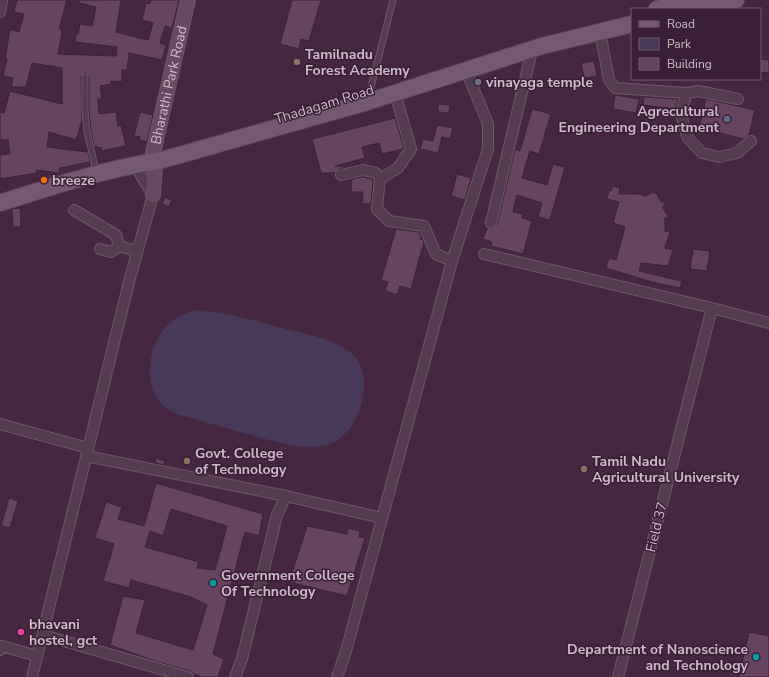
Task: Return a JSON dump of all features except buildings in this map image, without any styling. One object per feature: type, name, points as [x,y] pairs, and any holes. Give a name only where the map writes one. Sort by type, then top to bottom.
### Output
[{"type":"main road","name":"Bharathi Park Road","points":[[153,195],[154,157],[188,0]]},
{"type":"main road","points":[[661,8],[694,0]]},
{"type":"main road","points":[[701,8],[736,0]]},
{"type":"main road","name":"Thadagam Road","points":[[154,157],[160,149],[268,121],[534,41],[631,15]]},
{"type":"main road","name":"Thadagam Road","points":[[0,203],[69,181],[395,93],[532,50],[631,24]]},
{"type":"street","points":[[0,12],[2,0]]},
{"type":"street","points":[[600,32],[609,80],[615,88],[687,93],[698,90],[738,99]]},
{"type":"street","points":[[490,223],[532,50]]},
{"type":"street","points":[[337,677],[346,651],[452,261],[488,149],[488,124],[466,70]]},
{"type":"street","points":[[380,179],[398,168],[411,149],[395,93]]},
{"type":"street","points":[[687,93],[681,111],[684,127],[688,138],[702,153],[719,157],[737,153],[751,141]]},
{"type":"street","points":[[32,677],[137,251],[153,195],[134,164]]},
{"type":"street","points":[[341,175],[363,170],[376,173],[380,179],[377,209],[388,221],[424,226],[436,254],[452,261]]},
{"type":"street","points":[[74,210],[116,235],[119,246]]},
{"type":"street","points":[[119,246],[137,251]]},
{"type":"street","points":[[100,249],[111,252],[119,246]]},
{"type":"street","points":[[484,254],[769,323]]},
{"type":"street","name":"Field 37","points":[[618,677],[712,308]]},
{"type":"street","points":[[0,424],[87,452],[382,518]]},
{"type":"street","points":[[235,677],[242,659],[277,515],[286,496]]},
{"type":"street","points":[[43,635],[188,677]]},
{"type":"street","points":[[0,650],[2,646],[37,656]]},
{"type":"lane","points":[[370,91],[393,0]]},
{"type":"lane","points":[[85,77],[85,111],[87,131],[96,174]]},
{"type":"green space","points":[[195,310],[230,315],[311,335],[337,344],[351,353],[357,359],[363,373],[364,389],[359,412],[350,428],[341,438],[324,446],[295,446],[186,417],[165,407],[156,397],[150,378],[151,357],[154,347],[163,330],[170,323]]},
{"type":"place","name":"Tamilnadu Forest Academy","points":[[297,62]]},
{"type":"place","name":"vinayaga temple","points":[[478,82]]},
{"type":"place","name":"Agrecultural Engineering Department","points":[[727,119]]},
{"type":"place","name":"breeze","points":[[44,180]]},
{"type":"place","name":"Govt. College of Technology","points":[[187,461]]},
{"type":"place","name":"Tamil Nadu Agricultural University","points":[[584,469]]},
{"type":"place","name":"Government College Of Technology","points":[[213,583]]},
{"type":"place","name":"bhavani hostel, gct","points":[[21,632]]},
{"type":"place","name":"Department of Nanoscience and Technology","points":[[756,657]]}]
